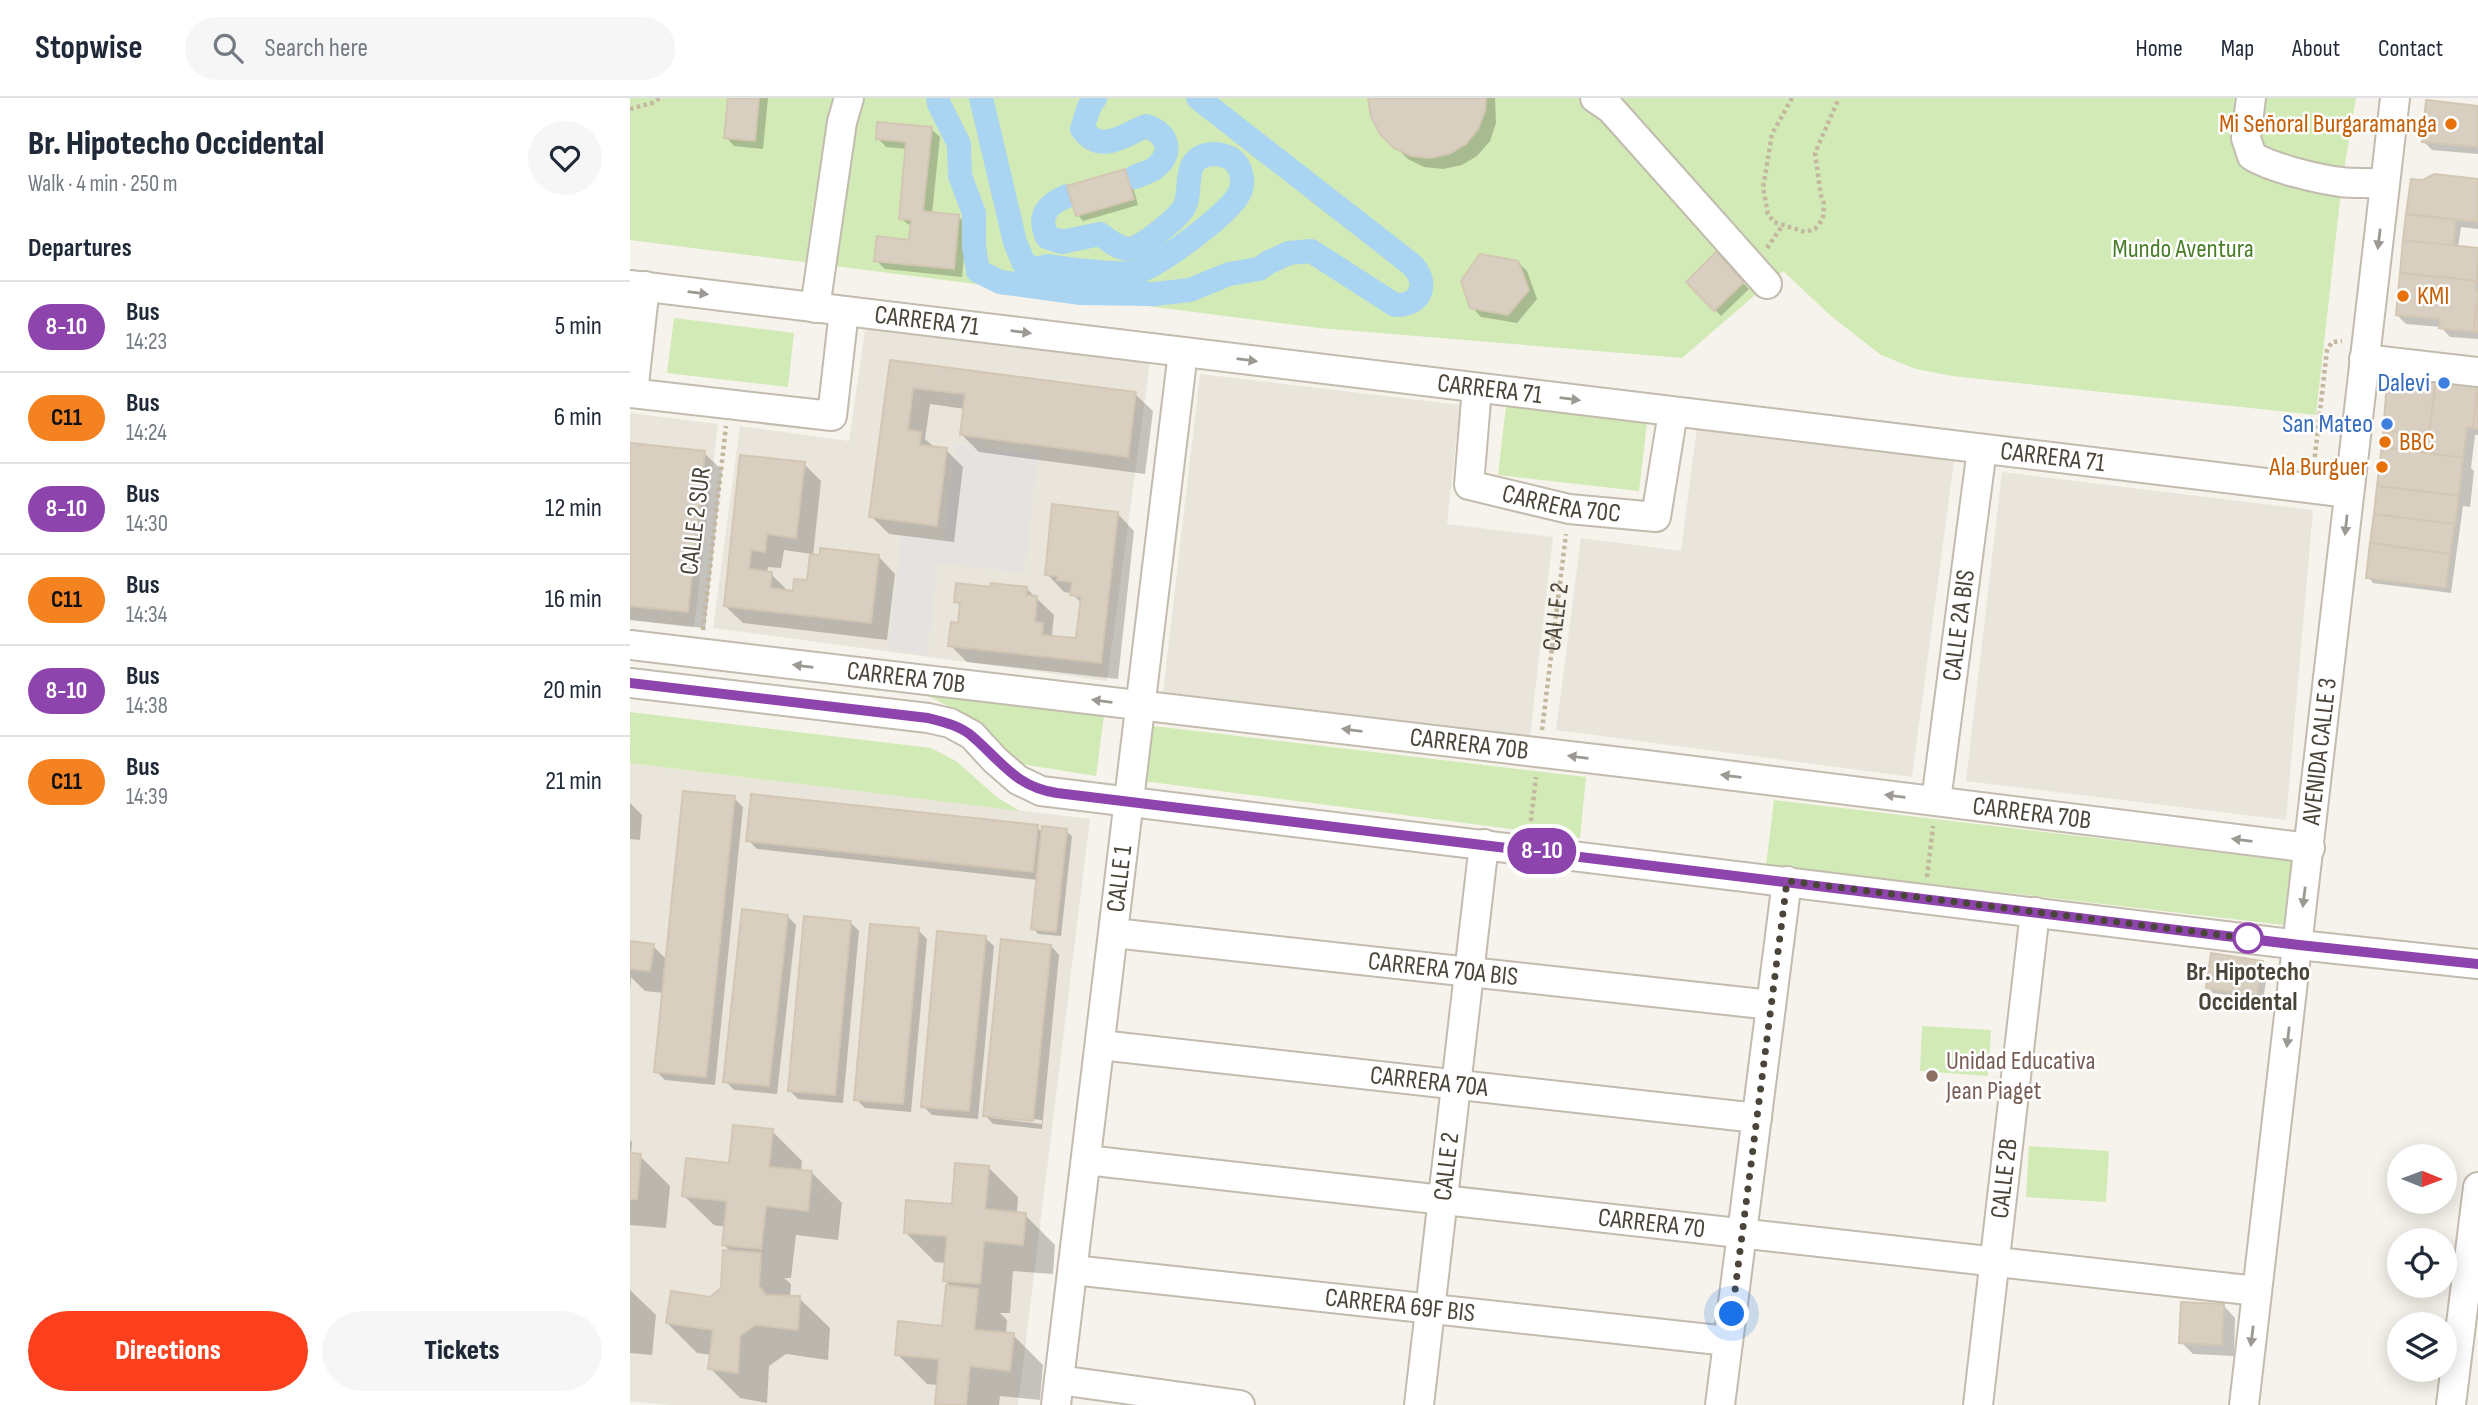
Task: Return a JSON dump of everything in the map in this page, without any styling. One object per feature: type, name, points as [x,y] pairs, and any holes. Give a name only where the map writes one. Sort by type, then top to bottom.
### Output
[{"type":"street","points":[[637,286],[631,393],[823,415],[842,122],[849,98]]},
{"type":"street","points":[[1595,98],[1611,108],[1767,284]]},
{"type":"street","points":[[2251,98],[2246,138],[2252,156],[2264,164],[2342,182],[2368,181],[2385,184]]},
{"type":"street","name":"AVENIDA CALLE 3","points":[[2244,1405],[2395,98]]},
{"type":"street","name":"CARRERA 71","points":[[637,286],[2349,493]]},
{"type":"street","name":"CALLE 1","points":[[1058,1393],[1183,352]]},
{"type":"street","points":[[2364,359],[2478,372]]},
{"type":"street","name":"CARRERA 70C","points":[[1477,388],[1469,485],[1569,509],[1656,517],[1673,412]]},
{"type":"street","name":"CALLE 2A BIS","points":[[1936,801],[1982,449]]},
{"type":"street","name":"CARRERA 70B","points":[[630,645],[1539,752],[2310,848]]},
{"type":"street","name":"CARRERA 70B","points":[[630,683],[928,718],[950,723],[972,735],[1018,780],[1041,791],[2299,945],[2478,964]]},
{"type":"street","name":"CALLE 2","points":[[1419,1405],[1484,844]]},
{"type":"street","points":[[1720,1405],[1787,881]]},
{"type":"street","name":"CALLE 2B","points":[[1978,1405],[2035,912]]},
{"type":"street","name":"CARRERA 70A BIS","points":[[1114,933],[1771,1005]]},
{"type":"street","name":"CARRERA 70A","points":[[1100,1045],[1757,1118]]},
{"type":"street","name":"CARRERA 70","points":[[1086,1160],[2258,1291]]},
{"type":"street","points":[[2451,1405],[2467,1369],[2478,1187]]},
{"type":"street","name":"CARRERA 69F BIS","points":[[1073,1270],[1728,1341]]},
{"type":"street","points":[[1058,1393],[1240,1405]]},
{"type":"path","points":[[630,109],[660,98]]},
{"type":"path","points":[[1791,98],[1772,134],[1763,188],[1768,214],[1774,222],[1805,232],[1815,229],[1823,219],[1824,204],[1815,153],[1839,98]]},
{"type":"path","name":"CALLE 2 SUR","points":[[701,641],[729,405]]},
{"type":"path","name":"CALLE 2","points":[[1528,849],[1569,509]]},
{"type":"path","points":[[1924,898],[1936,801]]},
{"type":"shaded area","points":[[866,323],[1150,362],[1107,681],[713,628],[740,426],[849,441]]},
{"type":"shaded area","points":[[1200,374],[1460,405],[1447,524],[1553,537],[1530,736],[1163,692]]},
{"type":"shaded area","points":[[630,413],[718,424],[694,628],[630,620]]},
{"type":"shaded area","points":[[1697,427],[1954,461],[1912,777],[1556,730],[1581,538],[1681,551]]},
{"type":"shaded area","points":[[955,444],[1038,455],[1024,573],[938,563],[927,655],[888,651],[902,536],[944,540]]},
{"type":"shaded area","points":[[2002,472],[2313,510],[2286,820],[1966,781]]},
{"type":"shaded area","points":[[630,763],[1090,819],[1018,1405],[670,1405],[630,1401]]},
{"type":"green space","name":"Mundo Aventura","points":[[630,98],[2356,98],[2342,182],[2316,415],[1952,376],[1916,369],[1881,355],[1831,316],[1783,271],[1682,358],[1319,328],[630,240]]},
{"type":"green space","points":[[674,318],[794,333],[788,387],[667,373]]},
{"type":"green space","points":[[1506,406],[1647,423],[1639,491],[1498,475]]},
{"type":"green space","points":[[920,692],[1104,715],[1096,776],[1015,763],[950,707]]},
{"type":"green space","points":[[630,712],[931,748],[956,761],[998,798],[1020,811],[630,763]]},
{"type":"green space","points":[[1145,725],[1586,777],[1580,838],[1143,781]]},
{"type":"green space","points":[[1774,800],[2291,861],[2284,925],[1766,865]]},
{"type":"green space","points":[[1922,1026],[1991,1030],[1988,1076],[1920,1071]]},
{"type":"green space","points":[[2029,1146],[2109,1151],[2106,1202],[2026,1197]]},
{"type":"building","points":[[728,98],[759,98],[755,141],[724,138]]},
{"type":"building","points":[[1368,98],[1486,98],[1485,111],[1478,129],[1466,144],[1449,154],[1430,158],[1411,156],[1394,148],[1380,134],[1371,117]]},
{"type":"building","name":"Mi Señoral Burgaramanga","points":[[2426,100],[2478,106],[2478,147],[2422,142]]},
{"type":"building","points":[[877,122],[932,127],[923,211],[959,215],[954,269],[874,261],[877,236],[909,240],[911,220],[899,219],[906,142],[876,139]]},
{"type":"building","points":[[1125,169],[1134,199],[1076,216],[1067,186]]},
{"type":"building","points":[[2434,174],[2478,179],[2478,222],[2406,214],[2411,179],[2423,180]]},
{"type":"building","points":[[2406,214],[2456,220],[2453,246],[2403,240]]},
{"type":"building","points":[[2403,240],[2478,248],[2477,281],[2400,273]]},
{"type":"building","points":[[1716,252],[1744,282],[1714,311],[1686,282]]},
{"type":"building","points":[[1480,254],[1518,261],[1529,290],[1508,315],[1470,308],[1461,281]]},
{"type":"building","points":[[2400,273],[2477,281],[2475,289],[2478,289],[2478,306],[2474,332],[2439,328],[2440,319],[2396,315]]},
{"type":"building","points":[[2476,306],[2478,332],[2474,332]]},
{"type":"building","points":[[890,360],[1136,392],[1128,457],[960,435],[965,394],[913,388],[908,430],[921,432],[919,445],[947,448],[937,526],[869,517]]},
{"type":"building","points":[[2396,371],[2436,378],[2429,436],[2390,431],[2383,436],[2387,380]]},
{"type":"building","points":[[2436,378],[2478,383],[2473,428],[2467,427],[2463,458],[2432,454],[2434,438],[2429,436]]},
{"type":"building","points":[[2478,386],[2478,429],[2473,428]]},
{"type":"building","points":[[2390,431],[2434,438],[2432,454],[2388,448],[2381,453],[2383,436]]},
{"type":"building","points":[[630,443],[705,451],[688,612],[630,606]]},
{"type":"building","points":[[2388,448],[2463,458],[2459,496],[2377,486],[2381,453]]},
{"type":"building","points":[[740,455],[805,462],[796,538],[767,534],[765,552],[751,550],[749,569],[772,572],[770,588],[793,591],[794,579],[807,580],[810,554],[820,555],[820,548],[879,555],[871,623],[724,606]]},
{"type":"building","points":[[2377,486],[2459,496],[2455,524],[2374,514]]},
{"type":"building","points":[[1052,504],[1118,512],[1101,663],[948,646],[951,622],[958,623],[960,603],[954,602],[956,583],[1027,587],[1026,595],[1037,596],[1035,622],[1043,623],[1042,635],[1076,638],[1081,597],[1070,595],[1072,582],[1057,580],[1058,576],[1045,575]]},
{"type":"building","points":[[2374,514],[2455,524],[2450,554],[2370,543]]},
{"type":"building","points":[[2370,543],[2450,554],[2446,588],[2366,578]]},
{"type":"building","points":[[683,791],[735,796],[706,1077],[654,1072]]},
{"type":"building","points":[[751,794],[1038,825],[1033,872],[746,841]]},
{"type":"building","points":[[1042,826],[1067,829],[1056,932],[1031,929]]},
{"type":"building","points":[[742,909],[788,915],[769,1086],[723,1082]]},
{"type":"building","points":[[804,916],[851,921],[835,1095],[788,1091]]},
{"type":"building","points":[[870,924],[919,928],[903,1104],[854,1100]]},
{"type":"building","points":[[937,931],[986,936],[969,1111],[921,1107]]},
{"type":"building","points":[[1001,939],[1051,945],[1033,1121],[983,1116]]},
{"type":"building","points":[[630,941],[654,944],[650,971],[630,969]]},
{"type":"building","points":[[2211,953],[2263,961],[2257,996],[2206,988]]},
{"type":"building","points":[[733,1125],[773,1129],[769,1167],[812,1171],[808,1211],[766,1206],[761,1249],[722,1245],[727,1201],[682,1196],[686,1158],[729,1163]]},
{"type":"building","points":[[630,1153],[641,1154],[637,1199],[630,1199]]},
{"type":"building","points":[[955,1163],[989,1166],[985,1209],[1026,1213],[1023,1245],[984,1241],[980,1284],[943,1281],[947,1236],[904,1233],[906,1200],[952,1204]]},
{"type":"building","points":[[723,1250],[761,1253],[759,1286],[766,1295],[800,1296],[798,1330],[755,1325],[740,1336],[738,1373],[708,1369],[713,1330],[666,1323],[671,1291],[710,1297],[721,1288]]},
{"type":"building","points":[[946,1285],[978,1289],[974,1330],[1014,1333],[1010,1371],[970,1366],[966,1405],[935,1404],[939,1359],[895,1355],[898,1321],[942,1326]]},
{"type":"building","points":[[2181,1302],[2224,1304],[2222,1345],[2179,1343]]},
{"type":"waterway","points":[[938,98],[959,144],[960,176],[974,213],[974,247],[978,271],[1000,282],[1081,293],[1154,294],[1190,290],[1229,274],[1259,269],[1289,253],[1311,251],[1395,305],[1412,302],[1417,297],[1420,292],[1420,278],[1411,264],[1198,98]]},
{"type":"waterway","points":[[981,98],[1015,242],[1024,264],[1036,269],[1047,266],[1124,273],[1143,270],[1207,227],[1239,194],[1242,181],[1239,167],[1233,160],[1218,154],[1202,156],[1191,168],[1183,209],[1149,240],[1128,249],[1116,245],[1100,234],[1062,242],[1047,237],[1043,222],[1046,211],[1067,196]]},
{"type":"waterway","points":[[1095,98],[1082,129],[1089,137],[1097,141],[1113,141],[1146,126],[1163,138],[1166,150],[1161,162],[1135,177]]},
{"type":"bus line","name":"8-10","points":[[630,683],[928,718],[950,723],[972,735],[1018,780],[1041,791],[2299,945],[2478,964]]},
{"type":"place","name":"Mi Señoral Burgaramanga","points":[[2451,124]]},
{"type":"place","name":"KMI","points":[[2403,296]]},
{"type":"place","name":"Dalevi","points":[[2444,383]]},
{"type":"place","name":"San Mateo","points":[[2387,424]]},
{"type":"place","name":"BBC","points":[[2385,442]]},
{"type":"place","name":"Ala Burguer","points":[[2382,467]]},
{"type":"place","name":"Br. Hipotecho Occidental","points":[[2248,938]]},
{"type":"place","name":"Unidad Educativa Jean Piaget","points":[[1932,1076]]},
{"type":"route","points":[[1732,1314],[1787,881],[2253,939],[2248,938]]}]
